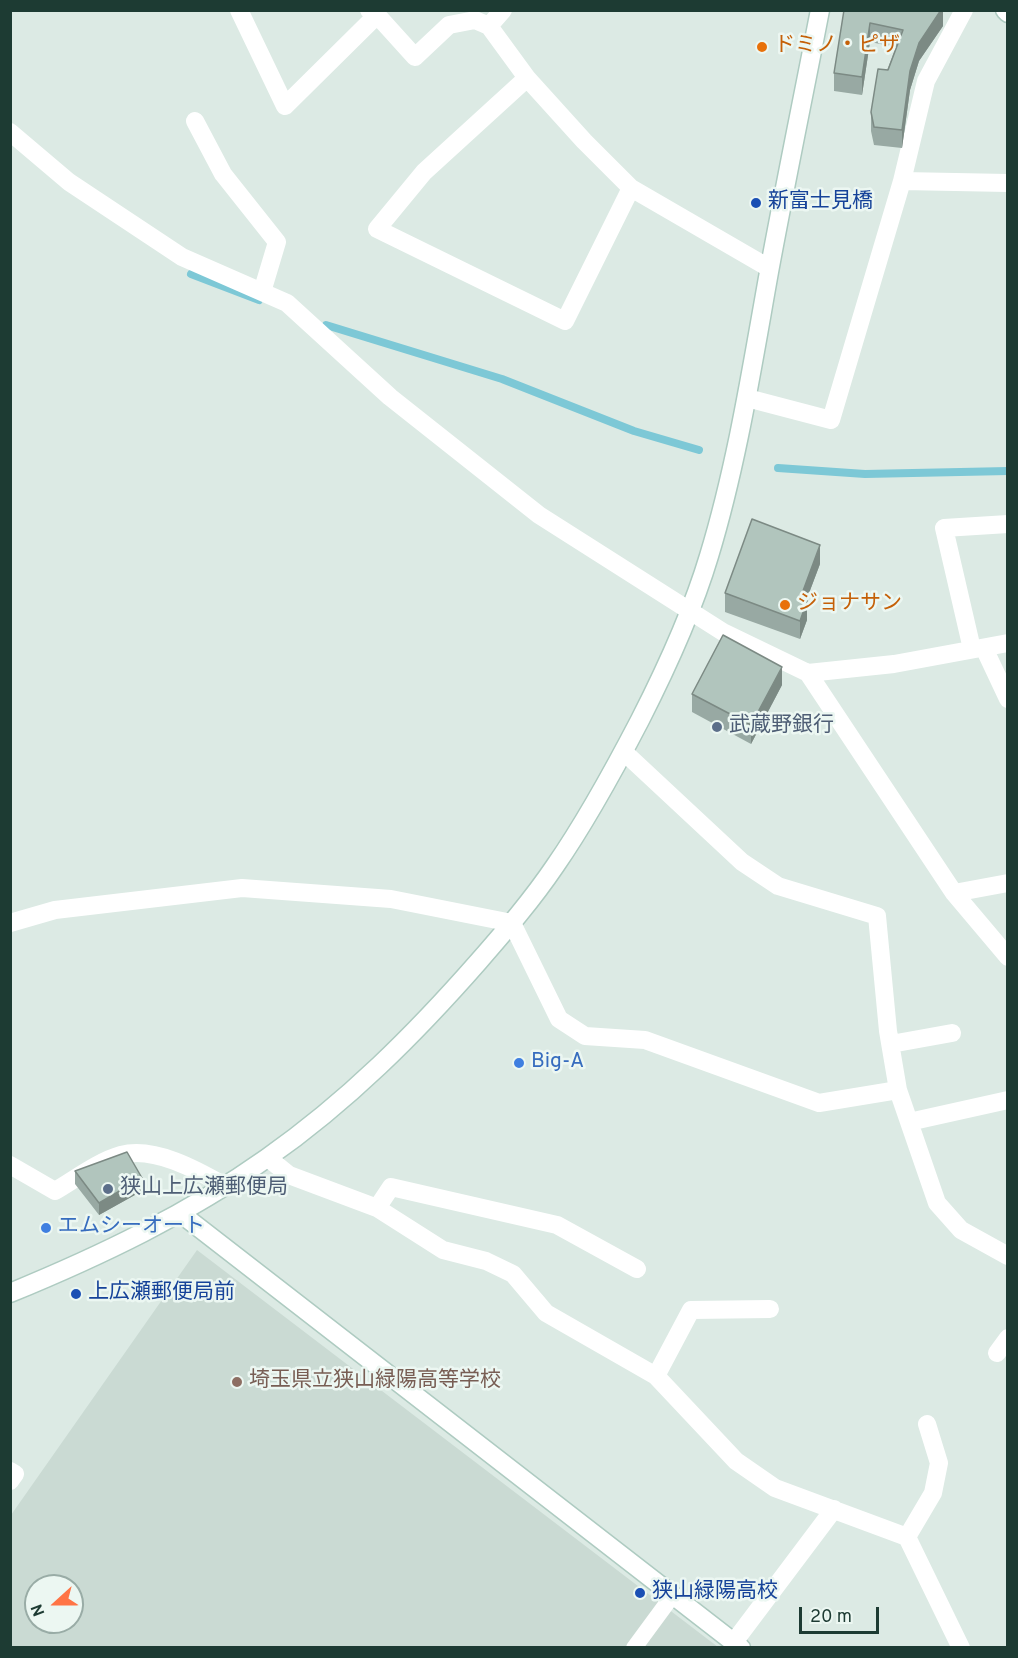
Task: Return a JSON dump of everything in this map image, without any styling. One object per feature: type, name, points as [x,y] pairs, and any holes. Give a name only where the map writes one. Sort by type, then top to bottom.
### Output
[{"type":"street","points":[[238,10],[285,106],[373,13],[415,57],[449,26],[475,20],[489,26],[527,78],[584,141],[631,188],[770,268]]},
{"type":"street","points":[[489,26],[503,10]]},
{"type":"street","points":[[10,1293],[100,1254],[180,1213],[268,1158],[330,1111],[383,1064],[445,1000],[512,923],[553,870],[579,831],[624,752],[659,683],[690,610],[722,511],[747,398],[820,10]]},
{"type":"street","points":[[747,398],[831,420],[902,181],[926,81],[964,10]]},
{"type":"street","points":[[527,78],[424,172],[377,229],[564,321],[631,188]]},
{"type":"street","points":[[195,121],[223,174],[277,242],[262,292]]},
{"type":"street","points":[[10,132],[69,182],[182,257],[287,303],[390,397],[539,515],[723,632],[808,673],[954,893],[1008,957]]},
{"type":"street","points":[[902,181],[1008,183]]},
{"type":"street","points":[[1008,524],[944,528],[978,649],[1008,699]]},
{"type":"street","points":[[808,673],[894,664],[1008,643]]},
{"type":"street","points":[[624,752],[742,862],[778,886],[877,916],[898,1090],[937,1203],[961,1230],[1008,1256]]},
{"type":"street","points":[[954,893],[1008,883]]},
{"type":"street","points":[[10,923],[56,910],[242,888],[391,899],[512,923]]},
{"type":"street","points":[[512,923],[559,1019],[585,1035],[645,1040],[819,1103],[898,1090]]},
{"type":"street","points":[[891,1044],[951,1033]]},
{"type":"street","points":[[909,1122],[1008,1100]]},
{"type":"street","points":[[10,1165],[55,1191],[120,1155],[141,1153],[191,1167],[225,1186]]},
{"type":"street","points":[[268,1158],[289,1175],[377,1208],[443,1250],[486,1262],[513,1274],[546,1313],[656,1376],[736,1461],[775,1488],[907,1537],[961,1647]]},
{"type":"street","points":[[377,1208],[392,1187],[557,1225],[638,1269]]},
{"type":"street","points":[[180,1213],[738,1645],[834,1509]]},
{"type":"street","points":[[656,1376],[691,1310],[770,1310]]},
{"type":"street","points":[[907,1537],[933,1493],[939,1463],[927,1424]]},
{"type":"street","points":[[10,1471],[15,1474],[10,1481]]},
{"type":"lane","points":[[634,1647],[673,1595]]},
{"type":"shaded area","name":"埼玉県立狭山緑陽高等学校","points":[[197,1250],[718,1647],[11,1648],[11,1515]]},
{"type":"building","points":[[844,10],[941,10],[919,43],[910,71],[902,130],[874,127],[871,112],[878,69],[888,70],[903,30],[870,23],[862,77],[834,73]]},
{"type":"building","points":[[752,519],[820,545],[800,599],[807,601],[800,621],[725,593]]},
{"type":"building","points":[[723,635],[782,667],[751,725],[692,694]]},
{"type":"building","points":[[127,1152],[142,1178],[99,1203],[75,1171]]},
{"type":"waterway","points":[[191,274],[259,300]]},
{"type":"waterway","points":[[326,325],[502,379],[634,431],[699,450]]},
{"type":"waterway","points":[[778,468],[865,474],[1008,471]]},
{"type":"place","name":"ドミノ・ピザ","points":[[762,47]]},
{"type":"place","name":"新富士見橋","points":[[756,203]]},
{"type":"place","name":"ジョナサン","points":[[785,605]]},
{"type":"place","name":"武蔵野銀行","points":[[717,727]]},
{"type":"place","name":"Big-A","points":[[519,1063]]},
{"type":"place","name":"狭山上広瀬郵便局","points":[[108,1189]]},
{"type":"place","name":"エムシーオート","points":[[46,1228]]},
{"type":"place","name":"上広瀬郵便局前","points":[[76,1294]]},
{"type":"place","name":"埼玉県立狭山緑陽高等学校","points":[[237,1382]]},
{"type":"place","name":"狭山緑陽高校","points":[[640,1593]]}]
